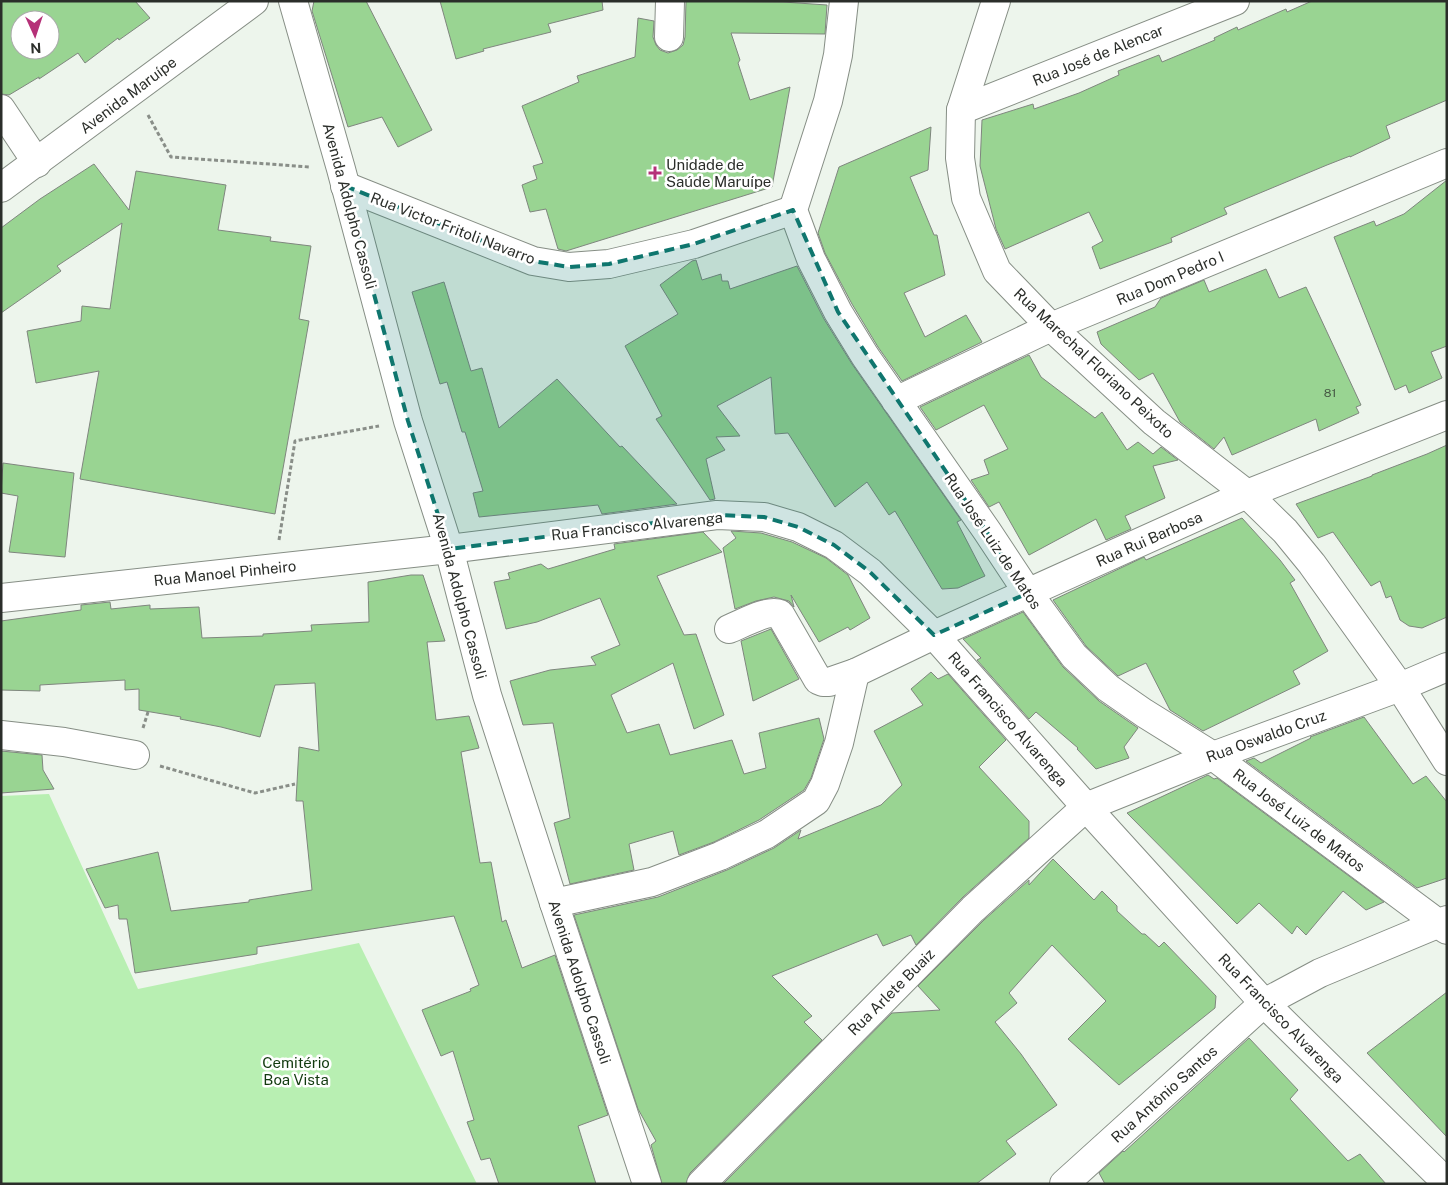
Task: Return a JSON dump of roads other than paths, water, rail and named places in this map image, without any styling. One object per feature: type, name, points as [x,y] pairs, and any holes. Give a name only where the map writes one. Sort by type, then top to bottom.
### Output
[{"type":"street","name":"Avenida Maruípe","points":[[1,188],[135,91],[254,1]]},
{"type":"street","name":"Avenida Adolpho Cassoli","points":[[293,1],[408,421],[449,549],[487,696],[647,1184]]},
{"type":"street","points":[[669,37],[670,1]]},
{"type":"street","points":[[793,210],[828,101],[838,55],[844,1]]},
{"type":"street","name":"Rua Marechal Floriano Peixoto","points":[[996,1],[961,110],[960,158],[966,198],[981,236],[998,271],[1051,327],[1154,422],[1247,494],[1285,531],[1400,686],[1447,761]]},
{"type":"street","name":"Rua José de Alencar","points":[[961,110],[1235,1]]},
{"type":"street","points":[[1,109],[37,163]]},
{"type":"street","name":"Rua Dom Pedro I","points":[[896,401],[1051,327],[1447,163]]},
{"type":"street","name":"Rua Victor Fritoli Navarro","points":[[343,178],[533,261],[569,267],[608,264],[694,244],[793,210]]},
{"type":"street","name":"Rua José Luiz de Matos","points":[[793,210],[812,259],[838,312],[896,401],[1028,593],[1074,656],[1108,688],[1213,756],[1444,925]]},
{"type":"street","name":"Rua Rui Barbosa","points":[[729,629],[768,613],[775,612],[780,614],[818,680],[829,682],[855,673],[934,635],[1247,494],[1447,415]]},
{"type":"street","name":"Rua Francisco Alvarenga","points":[[449,549],[717,515],[764,517],[798,527],[834,545],[870,572],[934,635],[1086,807],[1264,1003],[1447,1183]]},
{"type":"street","name":"Rua Manoel Pinheiro","points":[[1,598],[449,549]]},
{"type":"street","name":"Rua Oswaldo Cruz","points":[[1086,807],[1213,756],[1447,667]]},
{"type":"street","points":[[554,903],[652,882],[720,856],[767,834],[816,801],[825,784],[839,743],[855,673]]},
{"type":"street","points":[[1,735],[64,742],[135,755]]},
{"type":"street","name":"Rua Arlete Buaiz","points":[[701,1184],[973,909],[1086,807]]},
{"type":"street","name":"Rua Antônio Santos","points":[[1064,1184],[1264,1003],[1320,973],[1444,925]]},
{"type":"place","name":"Unidade de Saúde Maruípe","points":[[655,173]]},
{"type":"park label","name":"Cemitério Boa Vista","points":[[296,1070]]}]
